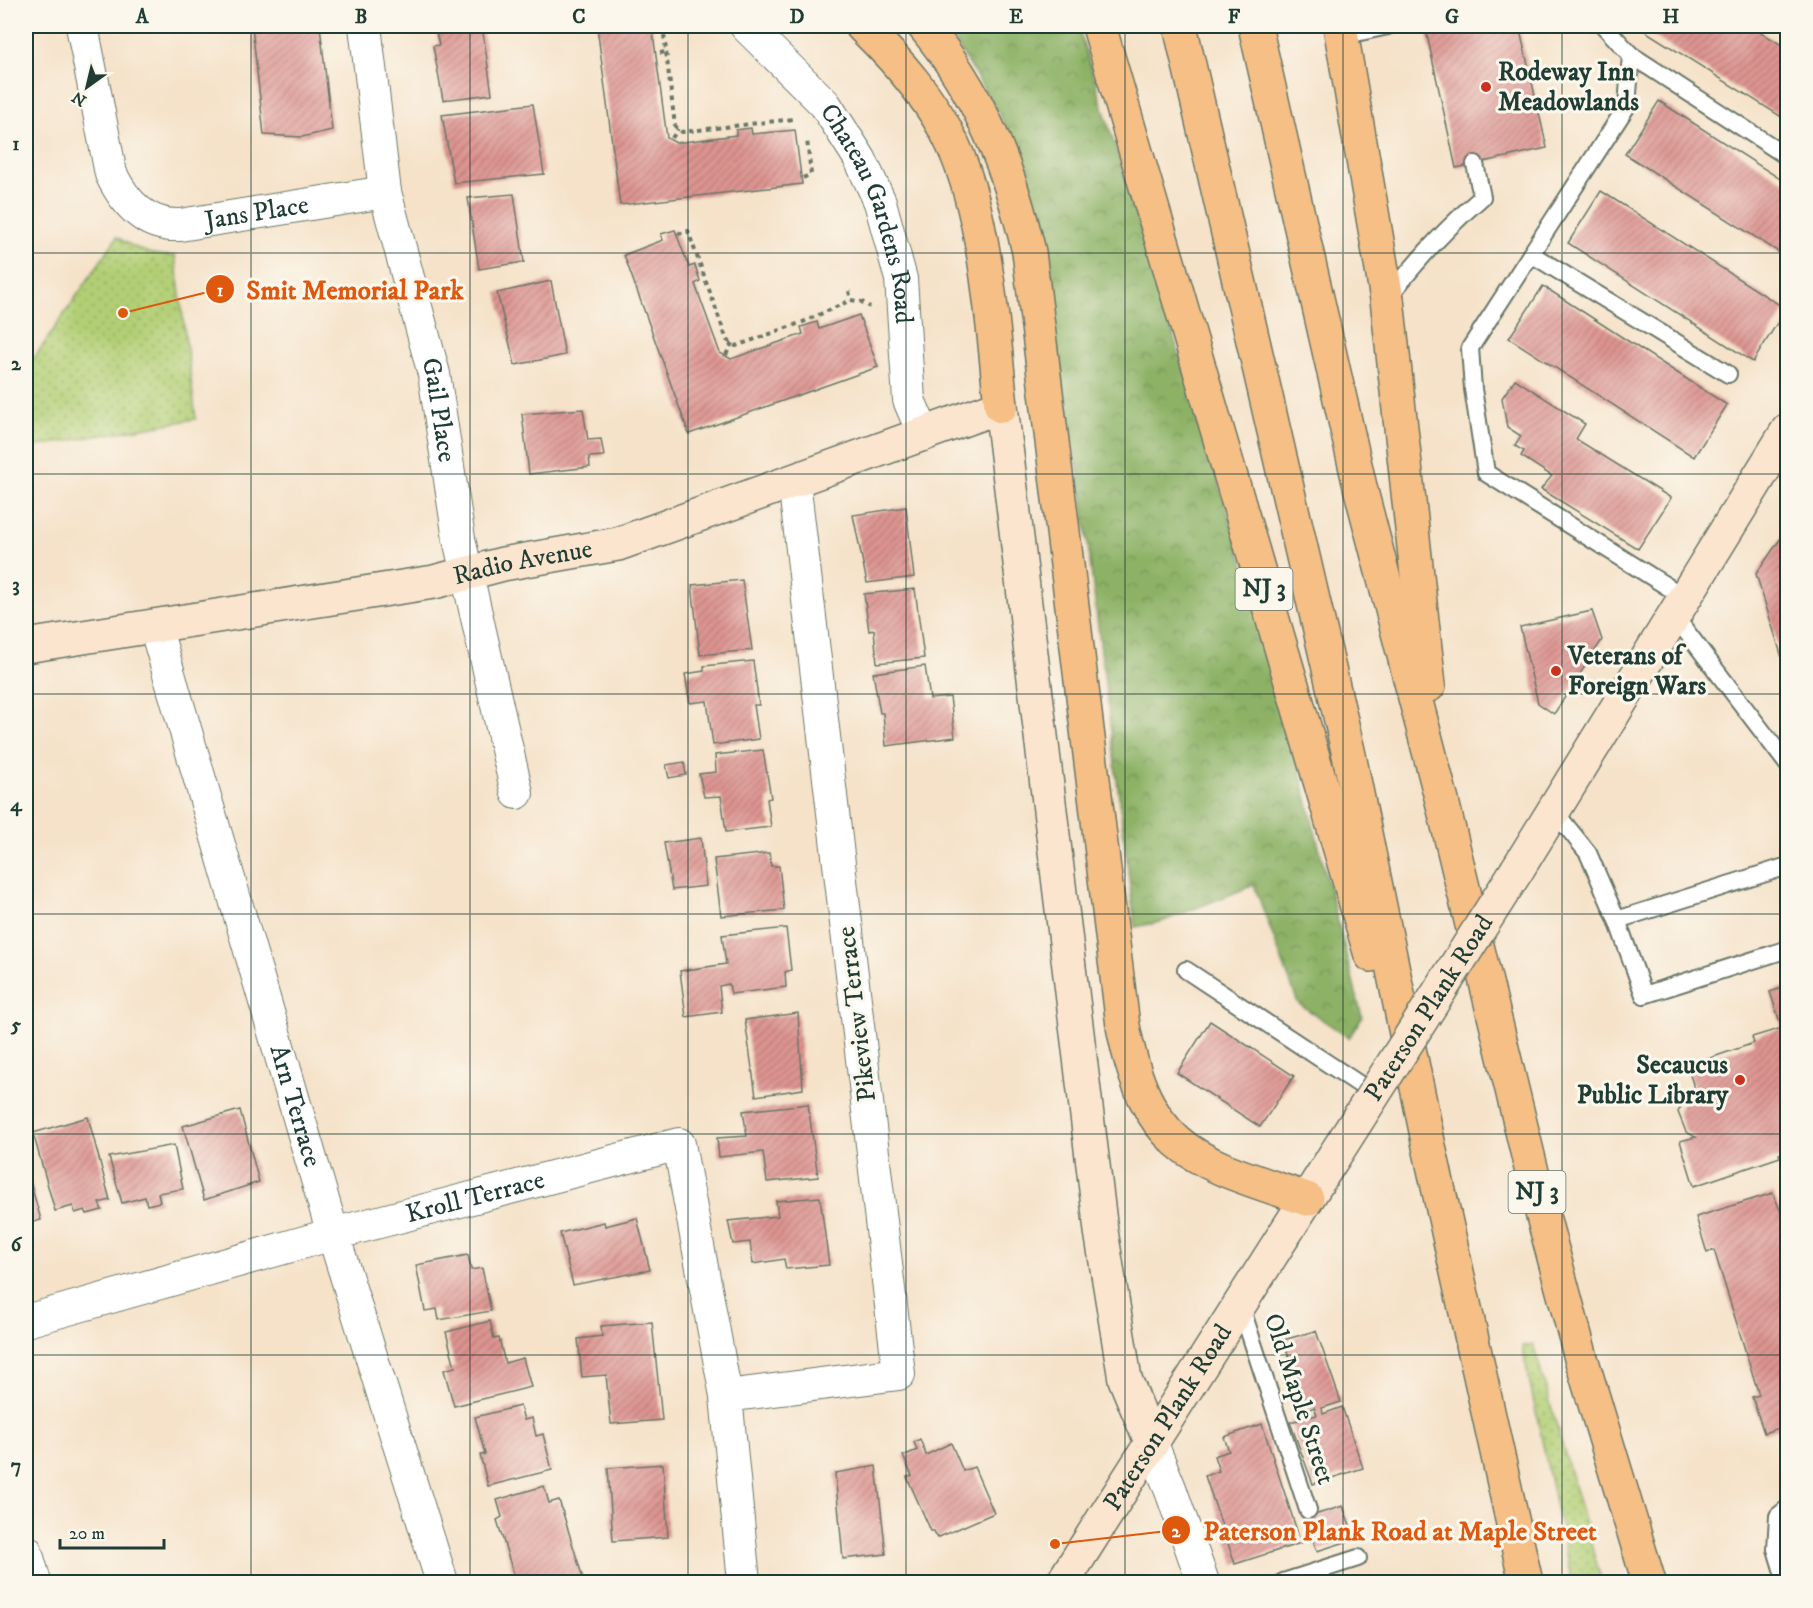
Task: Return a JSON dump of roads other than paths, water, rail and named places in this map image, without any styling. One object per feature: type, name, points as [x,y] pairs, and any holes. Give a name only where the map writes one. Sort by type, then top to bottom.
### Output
[{"type":"main road","points":[[862,26],[922,93],[942,124],[962,165],[990,304],[1101,1231],[1125,1378],[1152,1444]]},
{"type":"main road","points":[[924,26],[945,51],[987,123],[1014,193],[1029,252],[1123,1026],[1137,1083],[1149,1106],[1182,1148],[1211,1165],[1307,1199]]},
{"type":"main road","name":"NJ 3","points":[[1099,26],[1193,341],[1312,760],[1430,1152]]},
{"type":"main road","name":"NJ 3","points":[[1180,26],[1349,755],[1430,1152],[1526,1582]]},
{"type":"main road","name":"NJ 3","points":[[1255,26],[1361,491],[1441,797],[1515,1104],[1575,1336],[1649,1582]]},
{"type":"main road","name":"NJ 3","points":[[1341,31],[1388,298],[1441,797]]},
{"type":"main road","name":"Radio Avenue","points":[[26,646],[434,582],[503,564],[618,544],[1001,406]]},
{"type":"main road","name":"Paterson Plank Road","points":[[1063,1582],[1555,812],[1678,606],[1788,430]]},
{"type":"street","name":"Jans Place","points":[[82,26],[111,174],[123,196],[132,206],[153,221],[167,226],[180,225],[385,192]]},
{"type":"street","name":"Gail Place","points":[[365,26],[385,192],[434,374],[459,539],[517,793]]},
{"type":"street","name":"Chateau Gardens Road","points":[[746,26],[825,104],[860,159],[880,202],[901,279],[909,400],[924,435]]},
{"type":"street","name":"Pikeview Terrace","points":[[726,1396],[899,1374],[794,481]]},
{"type":"street","name":"Arn Terrace","points":[[155,626],[333,1234],[442,1582]]},
{"type":"street","name":"Kroll Terrace","points":[[26,1321],[333,1234],[680,1144],[726,1396]]},
{"type":"street","points":[[726,1396],[744,1582]]},
{"type":"street","points":[[1152,1444],[1203,1582]]},
{"type":"street","points":[[26,1551],[35,1582]]},
{"type":"lane","points":[[1341,31],[1388,26]]},
{"type":"lane","points":[[1604,26],[1631,56],[1788,157]]},
{"type":"lane","points":[[1631,56],[1627,106],[1470,348],[1473,389],[1486,473],[1678,606],[1788,765]]},
{"type":"lane","points":[[1388,298],[1418,257],[1442,232],[1482,197],[1475,164]]},
{"type":"lane","points":[[1531,254],[1728,374]]},
{"type":"lane","points":[[1555,812],[1588,853],[1617,920],[1644,995],[1788,949]]},
{"type":"lane","points":[[1617,920],[1788,866]]},
{"type":"lane","points":[[1186,969],[1374,1094]]},
{"type":"lane","name":"Old Maple Street","points":[[1240,1304],[1308,1510]]},
{"type":"lane","points":[[1786,1582],[1776,1549],[1778,1516],[1788,1509]]},
{"type":"lane","points":[[1283,1582],[1358,1557]]},
{"type":"place","name":"Rodeway Inn Meadowlands","points":[[1486,87]]},
{"type":"place","name":"Smit Memorial Park","points":[[123,313]]},
{"type":"place","name":"Veterans of Foreign Wars","points":[[1556,671]]},
{"type":"place","name":"Secaucus Public Library","points":[[1740,1080]]},
{"type":"place","name":"Paterson Plank Road at Maple Street","points":[[1055,1544]]}]
